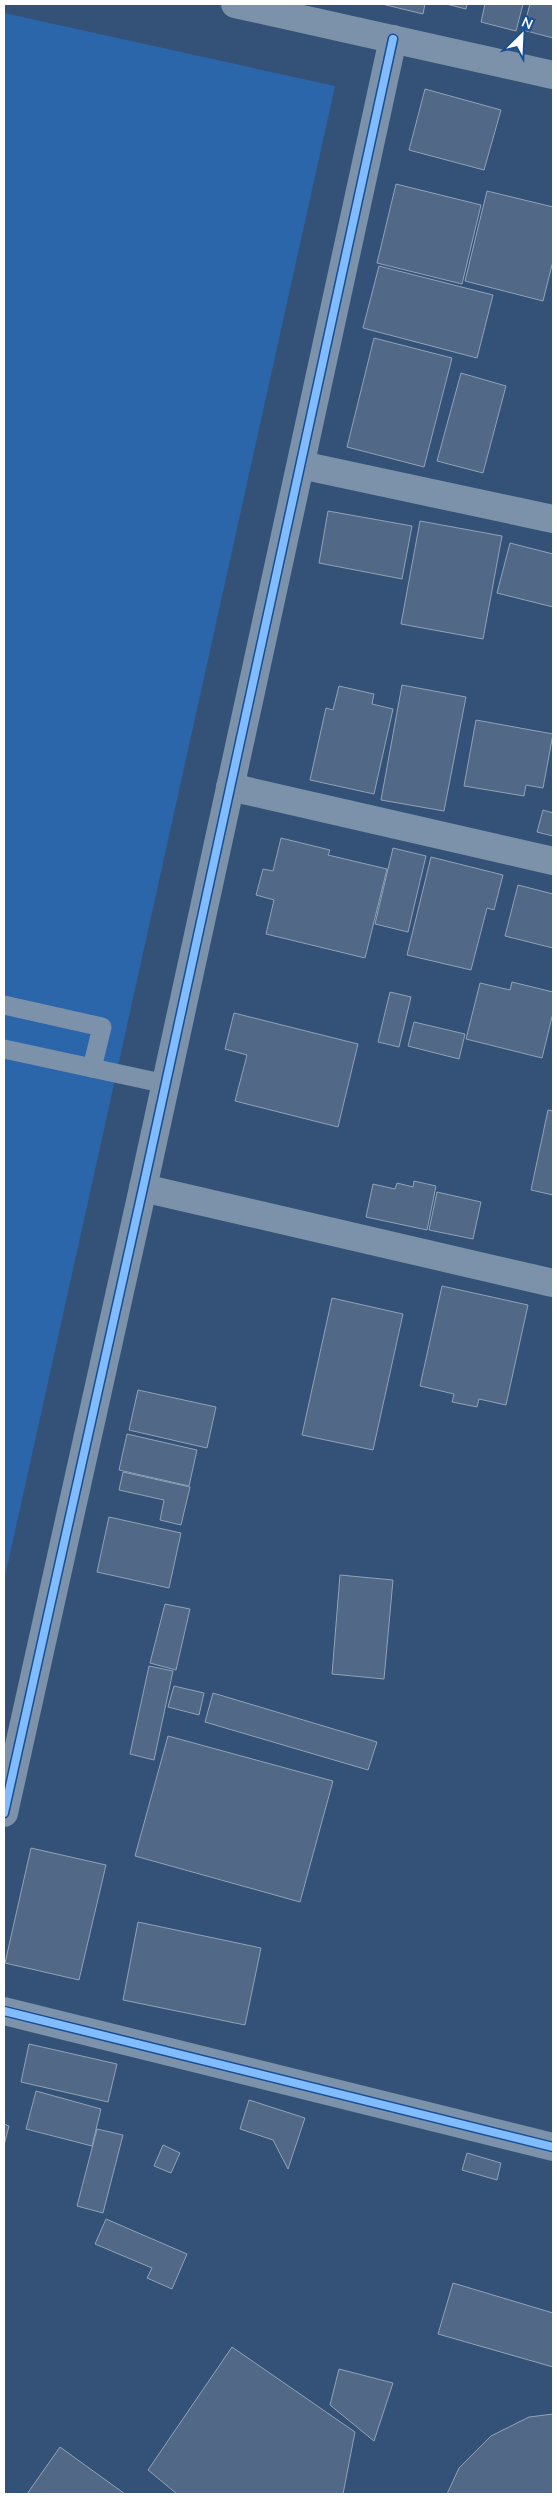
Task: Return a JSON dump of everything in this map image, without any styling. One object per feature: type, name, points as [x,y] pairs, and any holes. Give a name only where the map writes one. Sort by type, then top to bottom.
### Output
[{"type":"street","points":[[234,4],[553,75]]},
{"type":"street","points":[[4,1813],[166,1084],[393,39]]},
{"type":"street","points":[[301,465],[553,518]]},
{"type":"street","points":[[230,787],[553,861]]},
{"type":"street","points":[[143,1188],[553,1283]]},
{"type":"street","points":[[4,2011],[553,2147]]},
{"type":"lane","points":[[4,1005],[102,1027],[92,1068]]},
{"type":"lane","points":[[4,1049],[166,1084]]},
{"type":"shaded area","points":[[4,13],[335,86],[4,1581]]},
{"type":"building","points":[[382,4],[425,4],[423,14]]},
{"type":"building","points":[[446,4],[467,4],[466,9]]},
{"type":"building","points":[[485,4],[523,4],[516,31],[481,22]]},
{"type":"building","points":[[530,4],[553,4],[553,38],[523,30]]},
{"type":"building","points":[[425,89],[501,110],[484,170],[409,150]]},
{"type":"building","points":[[396,184],[481,205],[462,284],[377,263]]},
{"type":"building","points":[[487,191],[553,207],[553,261],[543,301],[465,281]]},
{"type":"building","points":[[379,266],[493,295],[477,358],[363,328]]},
{"type":"building","points":[[374,338],[452,358],[424,467],[347,447]]},
{"type":"building","points":[[461,373],[506,386],[483,473],[437,461]]},
{"type":"building","points":[[328,511],[412,526],[402,579],[319,563]]},
{"type":"building","points":[[420,521],[502,536],[483,639],[401,624]]},
{"type":"building","points":[[510,543],[553,554],[553,607],[497,593]]},
{"type":"building","points":[[402,685],[466,697],[444,811],[381,800]]},
{"type":"building","points":[[339,686],[374,694],[372,704],[393,709],[374,794],[310,780],[326,708],[333,710]]},
{"type":"building","points":[[476,720],[553,734],[543,788],[526,785],[524,796],[464,786]]},
{"type":"building","points":[[543,810],[553,813],[553,836],[537,832]]},
{"type":"building","points":[[281,838],[330,850],[328,855],[387,869],[365,958],[266,934],[274,900],[256,895],[263,869],[273,871]]},
{"type":"building","points":[[393,848],[426,856],[408,932],[375,924]]},
{"type":"building","points":[[431,857],[503,875],[494,910],[487,908],[471,970],[407,955]]},
{"type":"building","points":[[518,885],[553,894],[553,948],[505,936]]},
{"type":"building","points":[[512,982],[553,992],[553,1013],[542,1058],[466,1039],[480,983],[510,990]]},
{"type":"building","points":[[390,992],[411,997],[399,1047],[378,1042]]},
{"type":"building","points":[[234,1013],[358,1044],[338,1127],[235,1101],[247,1055],[225,1049]]},
{"type":"building","points":[[414,1022],[465,1034],[459,1059],[408,1046]]},
{"type":"building","points":[[548,1110],[553,1111],[553,1195],[531,1190]]},
{"type":"building","points":[[414,1181],[436,1186],[427,1230],[366,1217],[373,1184],[395,1189],[397,1183],[413,1187]]},
{"type":"building","points":[[437,1192],[481,1202],[473,1239],[429,1230]]},
{"type":"building","points":[[442,1286],[528,1305],[506,1405],[479,1399],[477,1407],[452,1402],[454,1394],[420,1386]]},
{"type":"building","points":[[332,1298],[403,1314],[373,1450],[302,1435]]},
{"type":"building","points":[[138,1390],[216,1407],[207,1448],[129,1430]]},
{"type":"building","points":[[127,1434],[197,1450],[189,1486],[119,1470]]},
{"type":"building","points":[[123,1472],[190,1487],[181,1525],[160,1520],[164,1500],[119,1490]]},
{"type":"building","points":[[109,1517],[181,1533],[169,1588],[97,1572]]},
{"type":"building","points":[[340,1575],[393,1580],[384,1679],[332,1674]]},
{"type":"building","points":[[165,1604],[190,1609],[176,1670],[150,1663]]},
{"type":"building","points":[[149,1666],[173,1671],[154,1760],[130,1754]]},
{"type":"building","points":[[174,1686],[204,1693],[199,1715],[168,1707]]},
{"type":"building","points":[[213,1693],[377,1742],[368,1770],[205,1722]]},
{"type":"building","points":[[168,1736],[333,1781],[300,1902],[135,1856]]},
{"type":"building","points":[[31,1848],[106,1865],[79,1980],[5,1963]]},
{"type":"building","points":[[138,1922],[261,1948],[245,2025],[123,2000]]},
{"type":"building","points":[[29,2044],[117,2064],[108,2102],[21,2082]]},
{"type":"building","points":[[36,2091],[101,2109],[92,2146],[26,2129]]},
{"type":"building","points":[[249,2100],[305,2118],[288,2169],[273,2140],[240,2129]]},
{"type":"building","points":[[4,2124],[9,2126],[4,2145]]},
{"type":"building","points":[[97,2129],[123,2135],[103,2213],[77,2206]]},
{"type":"building","points":[[163,2145],[180,2153],[171,2173],[154,2166]]},
{"type":"building","points":[[467,2153],[501,2163],[497,2180],[462,2170]]},
{"type":"building","points":[[106,2219],[187,2254],[172,2289],[147,2278],[152,2268],[95,2244]]},
{"type":"building","points":[[453,2283],[553,2313],[553,2367],[438,2334]]},
{"type":"building","points":[[232,2347],[355,2432],[343,2494],[177,2494],[148,2470]]},
{"type":"building","points":[[339,2369],[393,2383],[374,2441],[330,2405]]},
{"type":"building","points":[[553,2414],[553,2494],[447,2494],[459,2468],[491,2436],[529,2417]]},
{"type":"building","points":[[60,2447],[125,2494],[27,2494]]},
{"type":"cycle path","points":[[4,1813],[143,1188],[393,39]]},
{"type":"cycle path","points":[[4,2011],[553,2147]]}]
